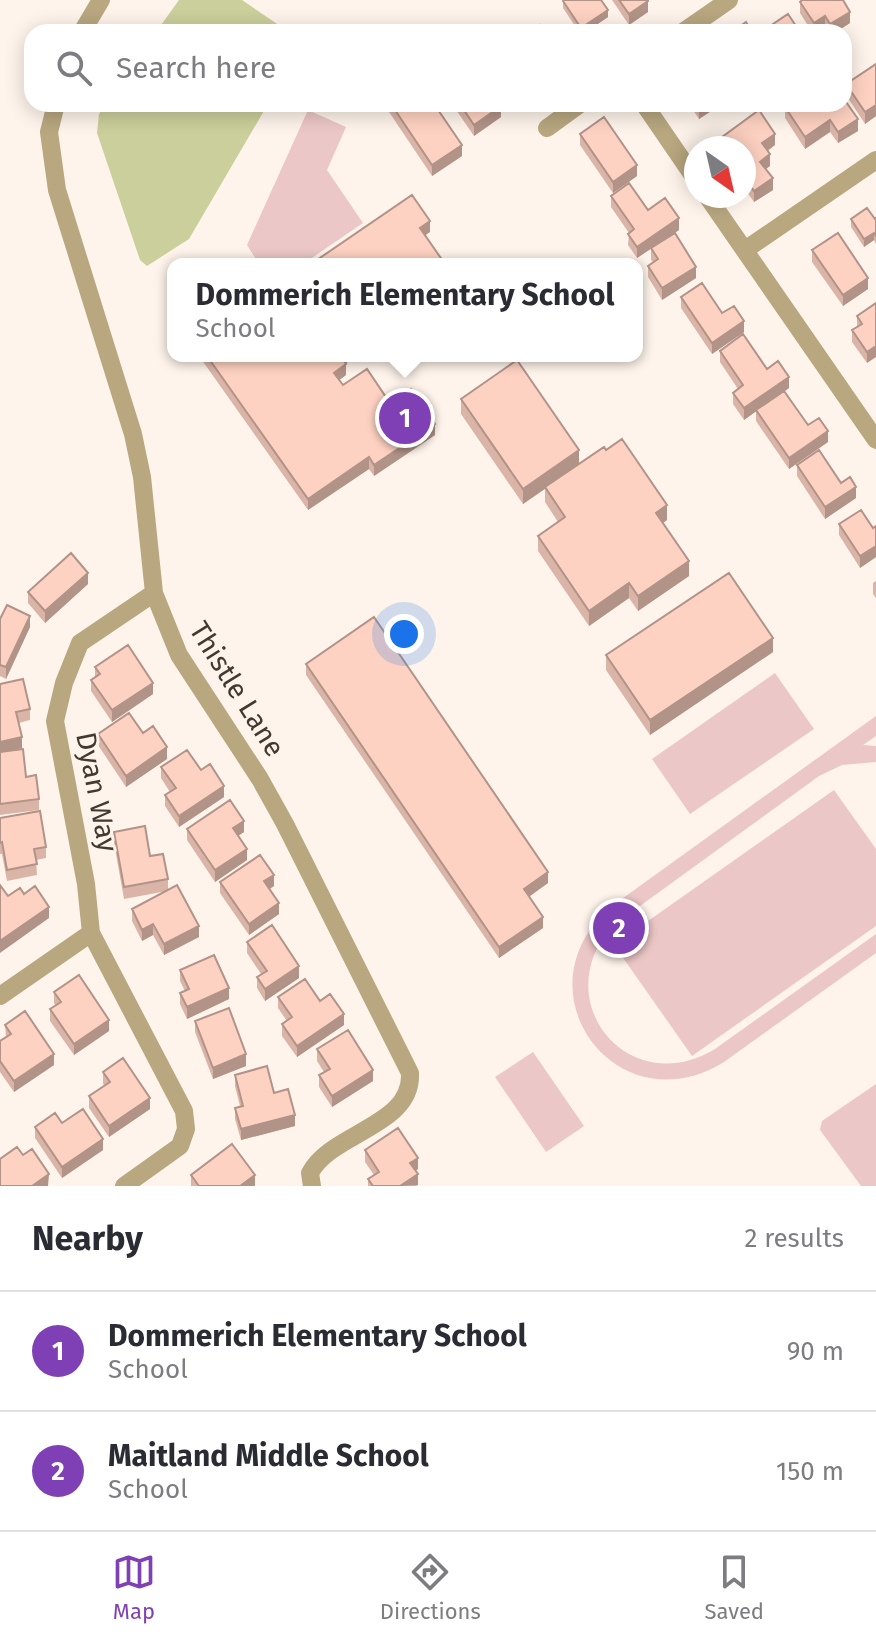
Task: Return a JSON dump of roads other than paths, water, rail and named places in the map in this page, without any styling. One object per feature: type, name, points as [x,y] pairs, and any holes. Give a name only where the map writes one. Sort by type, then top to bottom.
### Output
[{"type":"street","points":[[87,24],[101,0]]},
{"type":"street","points":[[694,24],[729,0]]},
{"type":"street","name":"Thistle Lane","points":[[54,112],[49,132],[57,190],[133,434],[142,477],[154,593],[179,655],[260,779],[285,824],[410,1073],[411,1087],[404,1101],[324,1155],[310,1173],[312,1186]]},
{"type":"street","points":[[547,128],[569,112]]},
{"type":"street","points":[[649,112],[684,162]]},
{"type":"street","points":[[745,250],[876,160]]},
{"type":"street","points":[[715,208],[874,432]]},
{"type":"street","name":"Dyan Way","points":[[91,933],[86,884],[55,721],[64,683],[80,643],[154,593]]},
{"type":"street","points":[[0,996],[91,933],[184,1111],[186,1129],[180,1146],[124,1186]]},
{"type":"place","name":"Dommerich Elementary School","points":[[405,418]]},
{"type":"place","name":"Maitland Middle School","points":[[619,928]]}]
